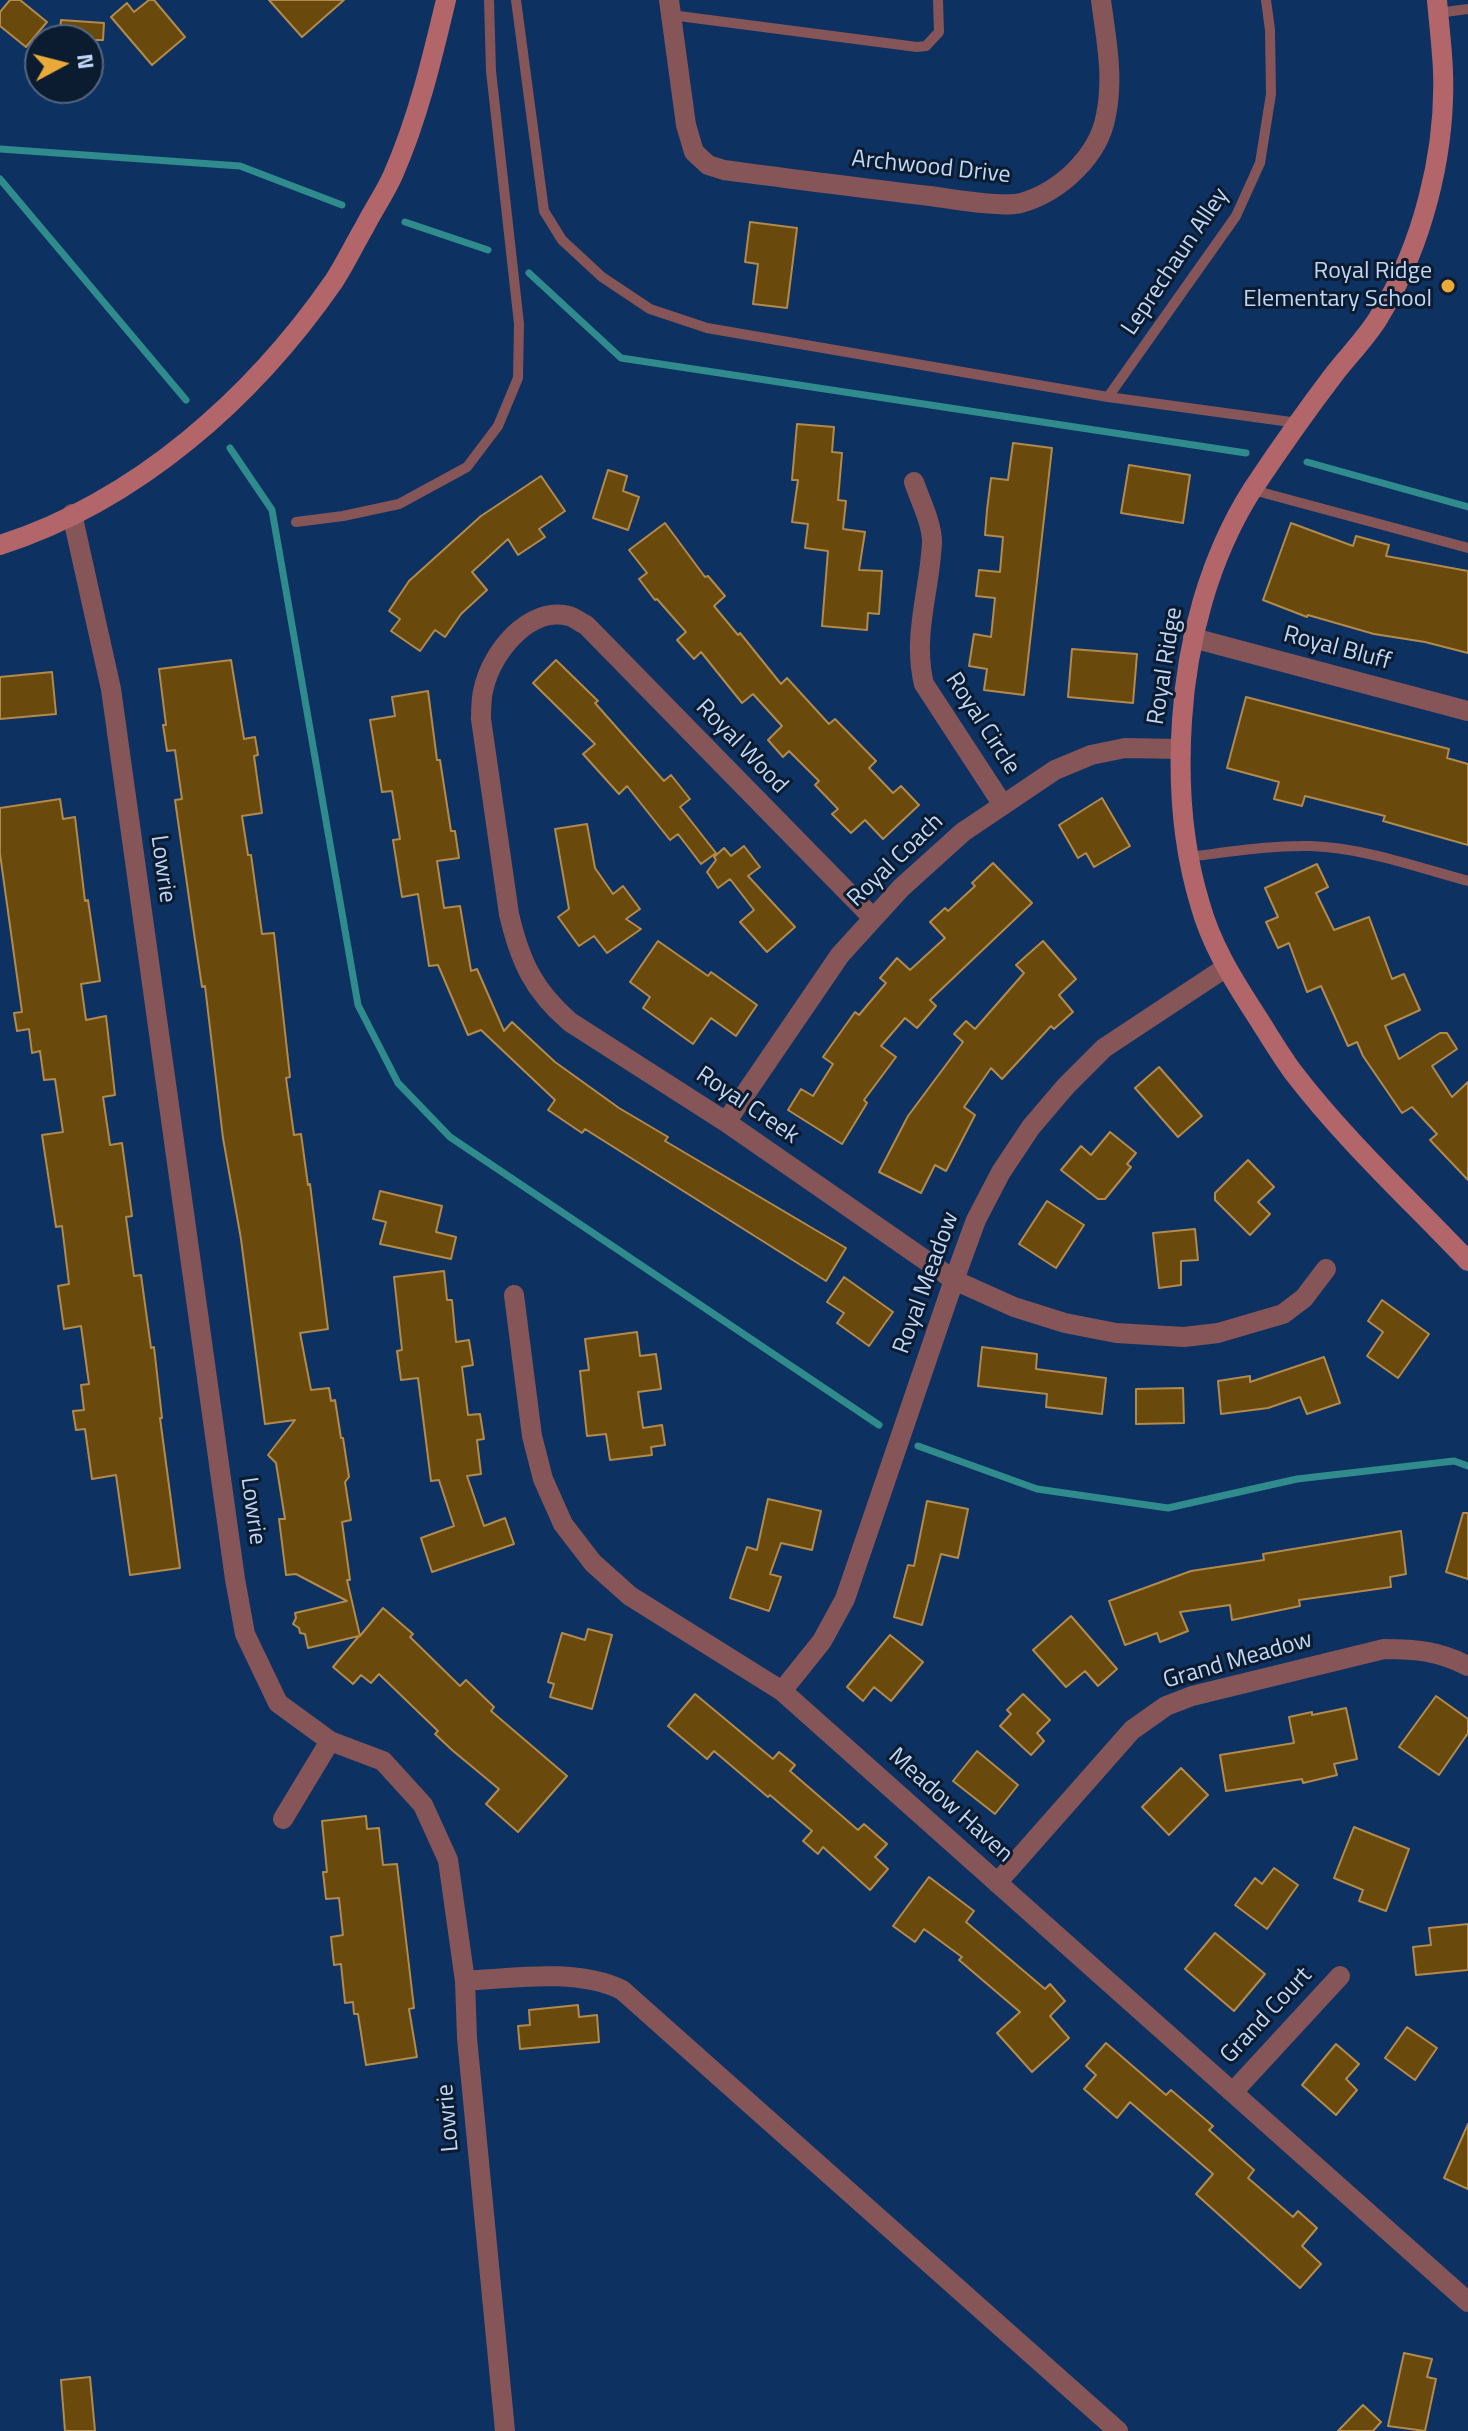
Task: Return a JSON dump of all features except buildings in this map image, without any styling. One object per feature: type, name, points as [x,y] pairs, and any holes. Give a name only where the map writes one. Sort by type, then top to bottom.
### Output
[{"type":"street","points":[[0,545],[91,506],[170,455],[229,405],[286,343],[334,280],[393,176],[426,86],[446,0]]},
{"type":"street","name":"Archwood Drive","points":[[670,8],[686,125],[694,152],[708,165],[724,170],[970,201],[1018,204],[1073,173],[1089,155],[1106,119],[1111,79],[1101,0]]},
{"type":"street","name":"Royal Ridge","points":[[1437,6],[1443,73],[1441,132],[1430,193],[1406,261],[1378,318],[1240,510],[1214,570],[1193,638],[1183,698],[1180,749],[1188,857],[1200,907],[1225,968],[1292,1071],[1468,1261]]},
{"type":"street","name":"Royal Circle","points":[[914,482],[932,538],[919,641],[919,664],[924,684],[1003,805]]},
{"type":"street","name":"Lowrie","points":[[72,514],[111,689],[245,1634],[278,1703],[330,1741],[383,1761],[423,1805],[448,1860],[465,1981],[467,2038],[505,2431]]},
{"type":"street","name":"Royal Creek","points":[[569,616],[546,616],[527,624],[503,647],[483,689],[481,719],[515,941],[535,985],[570,1022],[726,1122],[954,1280],[1014,1307],[1065,1323],[1116,1333],[1184,1337],[1218,1333],[1283,1314],[1304,1298],[1326,1269]]},
{"type":"street","name":"Royal Wood","points":[[569,616],[586,625],[873,918]]},
{"type":"street","name":"Royal Bluff","points":[[1193,638],[1468,711]]},
{"type":"street","name":"Royal Coach","points":[[726,1122],[840,955],[901,888],[963,832],[1055,770],[1091,755],[1125,748],[1180,749]]},
{"type":"street","name":"Royal Meadow","points":[[782,1691],[822,1641],[845,1599],[954,1280],[976,1220],[1001,1172],[1031,1127],[1104,1048],[1225,968]]},
{"type":"street","name":"Meadow Haven","points":[[514,1295],[536,1455],[552,1502],[577,1544],[593,1563],[630,1596],[782,1691],[1468,2302]]},
{"type":"street","name":"Grand Meadow","points":[[997,1883],[1132,1730],[1166,1706],[1192,1696],[1384,1649],[1414,1649],[1444,1654],[1468,1666]]},
{"type":"street","points":[[283,1819],[330,1741]]},
{"type":"street","name":"Grand Court","points":[[1233,2092],[1340,1976]]},
{"type":"street","points":[[465,1981],[587,1978],[622,1990],[1118,2431]]},
{"type":"lane","points":[[296,522],[399,504],[467,467],[498,426],[518,378],[519,324],[491,71],[489,0]]},
{"type":"lane","points":[[516,0],[544,211],[562,240],[602,277],[650,309],[707,328],[1108,397],[1299,424]]},
{"type":"lane","points":[[670,8],[917,47],[926,46],[939,32],[938,0]]},
{"type":"lane","name":"Leprechaun Alley","points":[[1108,397],[1236,216],[1260,163],[1271,94],[1270,30],[1266,0]]},
{"type":"lane","points":[[1437,6],[1468,9]]},
{"type":"lane","points":[[1253,490],[1468,548]]},
{"type":"lane","points":[[1188,857],[1314,846],[1379,856],[1468,881]]},
{"type":"waterway","points":[[0,149],[240,166],[342,205]]},
{"type":"waterway","points":[[0,179],[186,400]]},
{"type":"waterway","points":[[405,222],[488,250]]},
{"type":"waterway","points":[[529,273],[621,358],[1246,453]]},
{"type":"waterway","points":[[230,448],[272,510],[358,1005],[398,1083],[450,1137],[879,1425]]},
{"type":"waterway","points":[[1307,462],[1468,507]]},
{"type":"waterway","points":[[918,1446],[1037,1489],[1168,1508],[1297,1479],[1454,1461],[1468,1466]]},
{"type":"place","name":"Royal Ridge Elementary School","points":[[1448,286]]}]
